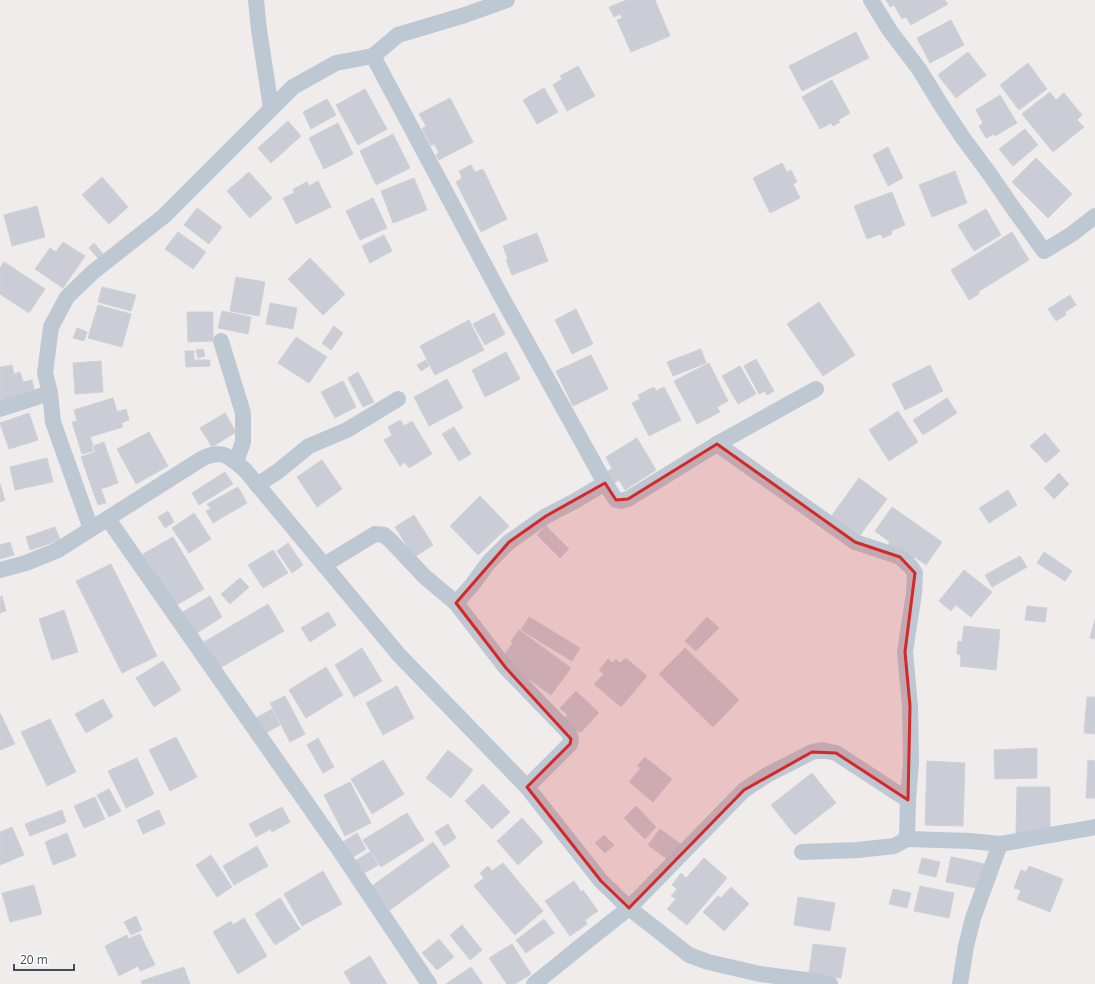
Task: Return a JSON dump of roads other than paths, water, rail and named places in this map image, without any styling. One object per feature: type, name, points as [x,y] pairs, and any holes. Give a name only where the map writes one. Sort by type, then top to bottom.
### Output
[{"type":"street","points":[[256,0],[271,108]]},
{"type":"street","points":[[91,529],[53,422],[50,393],[45,373],[51,327],[67,297],[93,272],[164,216],[293,87],[336,63],[373,56],[398,36],[507,0]]},
{"type":"street","points":[[871,0],[890,31],[919,69],[963,138],[990,173],[1044,251],[1072,234],[1095,216]]},
{"type":"street","points":[[373,56],[500,294],[605,483],[616,500],[621,501],[628,499],[717,444],[816,389]]},
{"type":"street","points":[[221,341],[243,413],[243,442],[236,462]]},
{"type":"street","points":[[0,409],[50,393]]},
{"type":"street","points":[[257,485],[309,446],[347,430],[398,399]]},
{"type":"street","points":[[717,444],[855,542],[900,558],[911,567],[915,574],[914,593],[905,652],[910,706],[911,762],[907,839]]},
{"type":"street","points":[[0,570],[26,563],[58,550],[210,454],[220,453],[229,457],[245,470],[399,655],[527,786],[601,881],[629,908],[689,955],[708,962],[760,974],[830,984]]},
{"type":"street","points":[[456,603],[489,562],[509,542],[546,516],[605,483]]},
{"type":"street","points":[[108,519],[338,848],[428,984]]},
{"type":"street","points":[[324,565],[375,534],[384,536],[390,540],[425,577],[456,603],[506,668],[569,733],[571,739],[570,744],[527,786]]},
{"type":"street","points":[[534,984],[629,908],[744,790],[767,775],[812,752],[822,750],[836,753],[908,800]]},
{"type":"street","points":[[802,852],[858,850],[894,846],[907,839],[970,841],[1000,844],[1095,827]]},
{"type":"street","points":[[960,984],[966,946],[973,918],[1000,844]]}]
